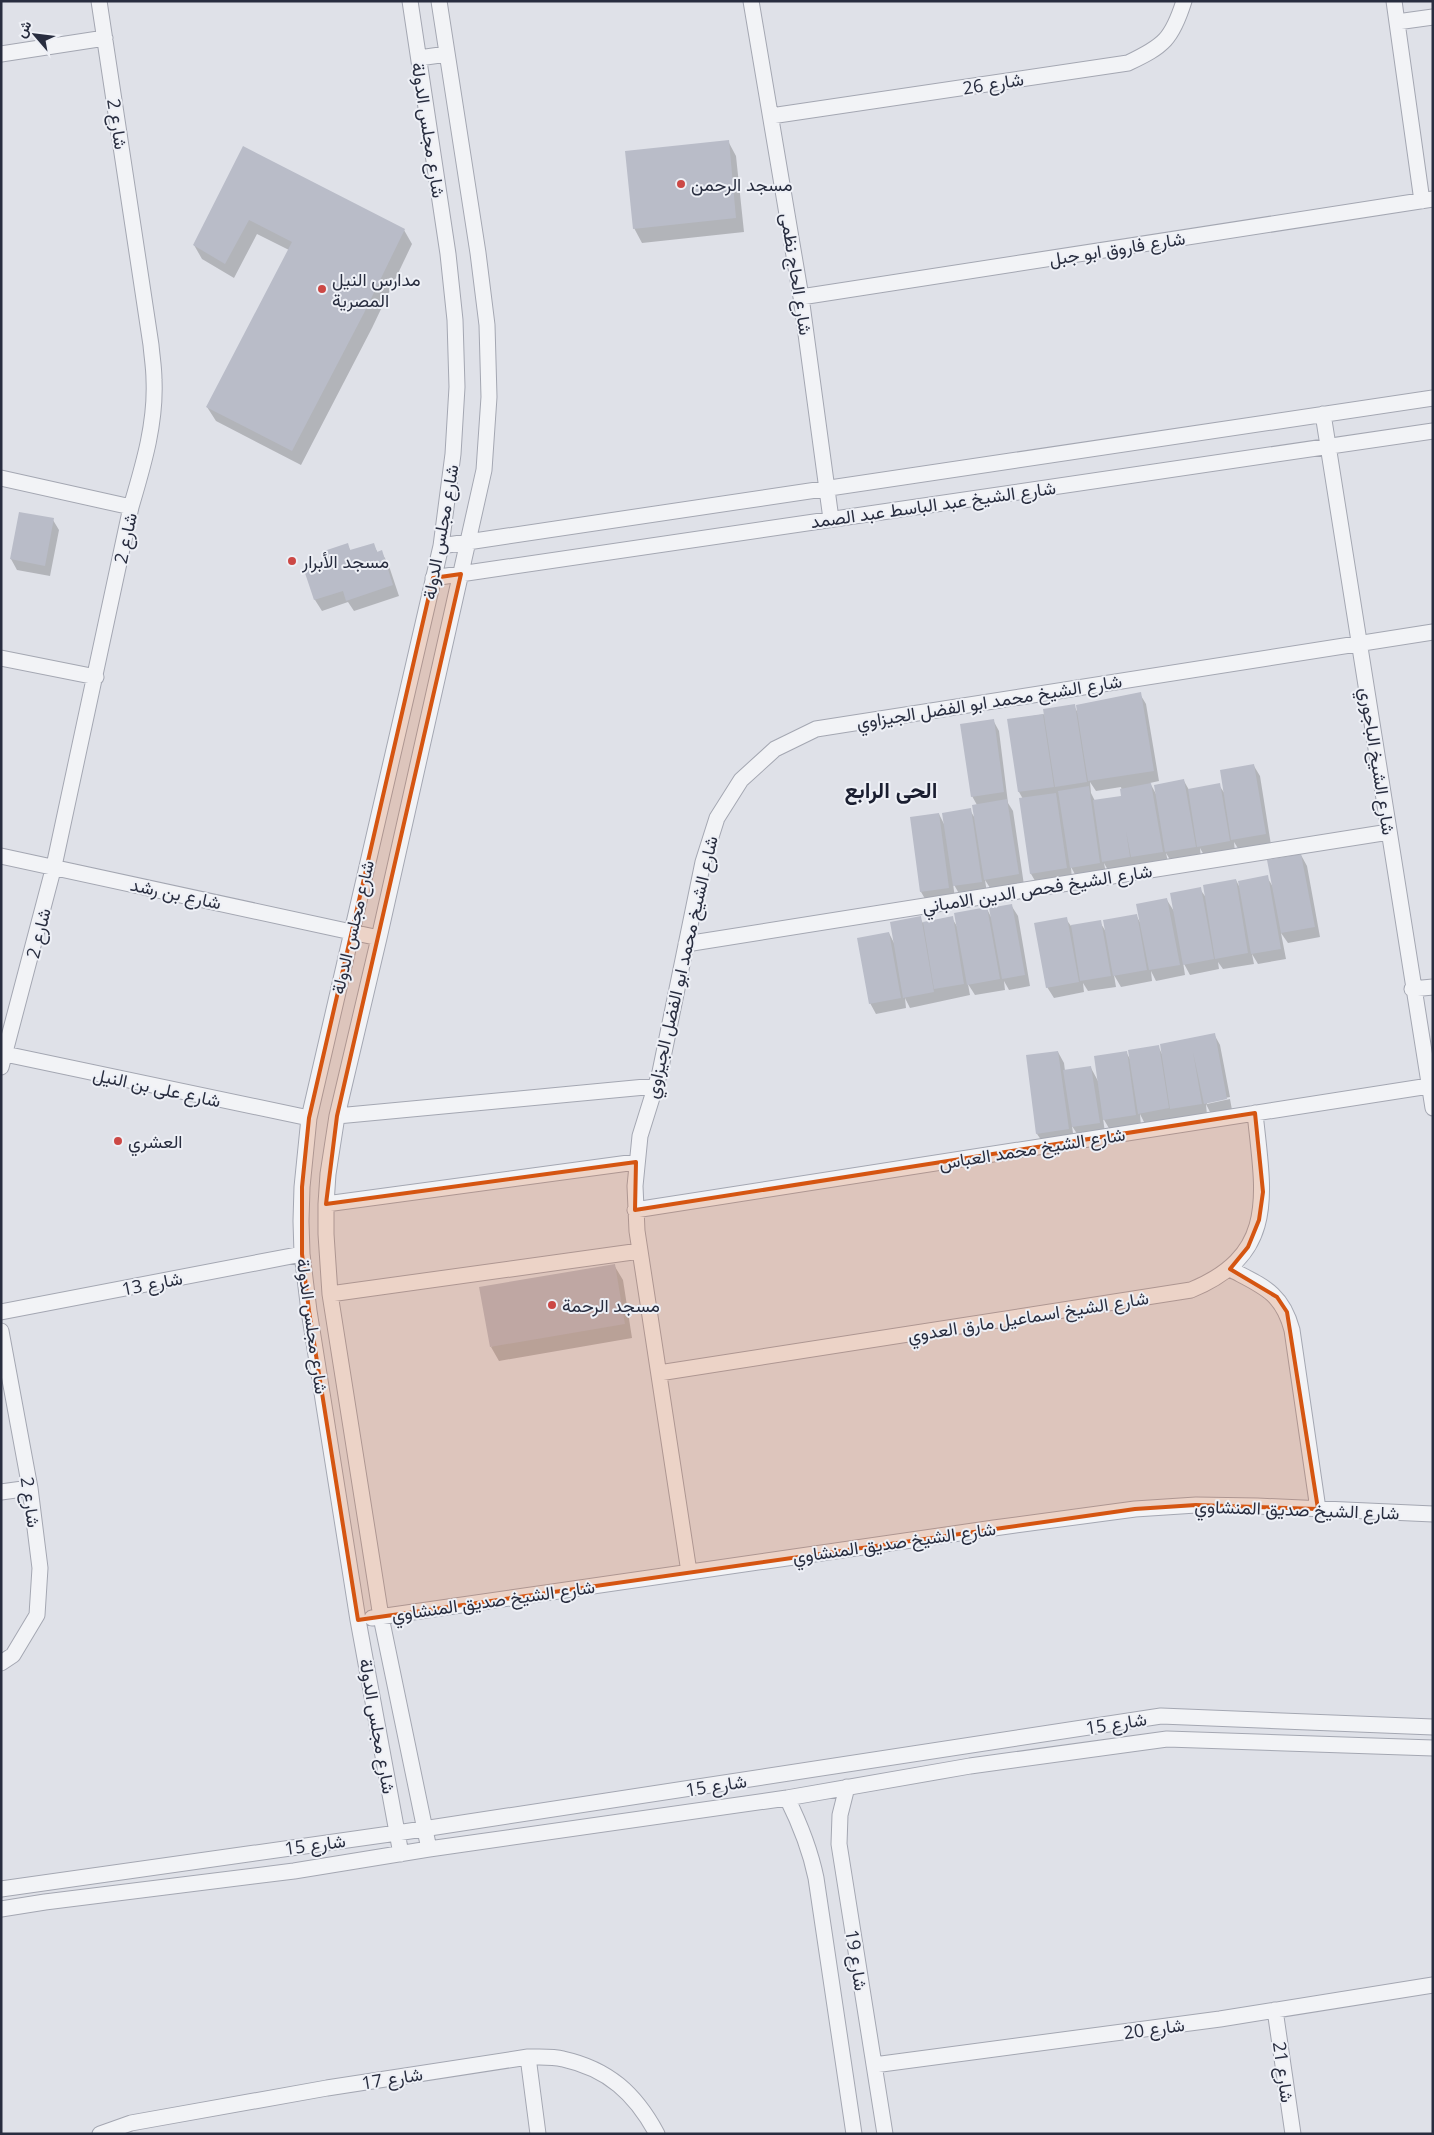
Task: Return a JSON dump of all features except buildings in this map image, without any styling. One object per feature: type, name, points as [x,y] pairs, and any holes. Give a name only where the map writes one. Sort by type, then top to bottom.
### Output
[{"type":"street","name":"شارع 2","points":[[2,1062],[54,866],[131,507],[146,454],[153,418],[154,381],[151,345],[99,1]]},
{"type":"street","name":"شارع مجلس الدولة","points":[[401,1854],[358,1620],[309,1311],[302,1254],[302,1187],[309,1118],[441,546],[454,454],[455,320],[448,254],[410,1]]},
{"type":"street","name":"شارع مجلس الدولة","points":[[429,1850],[381,1617],[332,1301],[326,1234],[326,1204],[328,1174],[337,1116],[380,938],[484,470],[489,397],[487,325],[478,253],[438,1]]},
{"type":"street","name":"شارع الحاج نظمى","points":[[751,1],[801,297],[831,519]]},
{"type":"street","name":"شارع 26","points":[[771,116],[1128,63],[1156,50],[1175,27],[1184,1]]},
{"type":"street","points":[[1394,1],[1427,200]]},
{"type":"street","points":[[1397,22],[1433,17]]},
{"type":"street","points":[[1,54],[105,38]]},
{"type":"street","points":[[419,58],[447,54]]},
{"type":"street","name":"شارع فاروق ابو جبل","points":[[801,297],[1427,200]]},
{"type":"street","name":"شارع الشيخ عبد الباسط عبد الصمد","points":[[441,546],[1433,398]]},
{"type":"street","name":"شارع الشيخ الباجوري","points":[[1322,414],[1389,832],[1412,989],[1433,1108]]},
{"type":"street","name":"شارع الشيخ عبد الباسط عبد الصمد","points":[[433,578],[1433,431]]},
{"type":"street","points":[[1,478],[131,507]]},
{"type":"street","name":"شارع الشيخ محمد ابو الفضل الجيزاوي","points":[[689,1572],[640,1251],[635,1210],[636,1162],[643,1128],[664,1058],[703,862],[717,818],[741,780],[775,749],[816,729],[1433,632]]},
{"type":"street","points":[[1,658],[96,677]]},
{"type":"street","name":"شارع الشيخ فحص الدين الامباني","points":[[686,944],[1389,832]]},
{"type":"street","name":"شارع بن رشد","points":[[1,856],[380,938]]},
{"type":"street","points":[[1412,989],[1433,987]]},
{"type":"street","name":"شارع على بن النيل","points":[[2,1062],[309,1118]]},
{"type":"street","points":[[337,1116],[656,1086]]},
{"type":"street","name":"شارع الشيخ محمد العباس","points":[[635,1210],[1429,1086]]},
{"type":"street","name":"شارع الشيخ اسماعيل مارق العدوي","points":[[659,1373],[1190,1290],[1212,1282],[1230,1269],[1248,1247],[1260,1220],[1263,1192],[1255,1114]]},
{"type":"street","points":[[326,1204],[636,1162]]},
{"type":"street","points":[[309,1311],[332,1301],[640,1251]]},
{"type":"street","name":"شارع 13","points":[[1,1312],[302,1254]]},
{"type":"street","points":[[1230,1269],[1262,1286],[1276,1297],[1287,1312],[1292,1330],[1318,1509]]},
{"type":"street","name":"شارع 2","points":[[1,1331],[30,1488],[40,1568],[36,1615],[13,1655],[1,1663]]},
{"type":"street","points":[[1,1492],[30,1488]]},
{"type":"street","name":"شارع الشيخ صديق المنشاوي","points":[[358,1620],[1074,1516],[1135,1509],[1196,1505],[1257,1506],[1433,1514]]},
{"type":"street","name":"شارع 15","points":[[1,1889],[397,1833],[1161,1716],[1433,1727]]},
{"type":"street","name":"شارع 15","points":[[1,1909],[294,1871],[787,1798],[970,1766],[1167,1739],[1433,1748]]},
{"type":"street","points":[[966,1747],[970,1766]]},
{"type":"street","name":"شارع 19","points":[[847,1787],[840,1815],[839,1844],[885,2134]]},
{"type":"street","name":"شارع 19","points":[[787,1798],[803,1832],[816,1878],[854,2134]]},
{"type":"street","name":"شارع 20","points":[[874,2066],[1275,2010],[1433,1985]]},
{"type":"street","name":"شارع 21","points":[[1275,2010],[1293,2134]]},
{"type":"street","points":[[528,2057],[538,2134]]},
{"type":"street","name":"شارع 17","points":[[100,2134],[131,2123],[327,2088],[528,2057],[561,2058],[593,2068],[621,2086],[644,2110],[657,2134]]},
{"type":"highlighted area","points":[[461,574],[337,1116],[326,1204],[636,1162],[635,1210],[1255,1113],[1263,1192],[1259,1220],[1248,1247],[1230,1269],[1277,1297],[1287,1312],[1318,1509],[1196,1505],[1135,1509],[358,1620],[309,1311],[302,1254],[302,1187],[309,1118],[433,578]]},
{"type":"place","name":"مسجد الرحمن","points":[[681,184]]},
{"type":"place","name":"مدارس النيل المصرية","points":[[322,289]]},
{"type":"place","name":"مسجد الأبرار","points":[[292,561]]},
{"type":"place","name":"العشري","points":[[118,1141]]},
{"type":"place","name":"مسجد الرحمة","points":[[552,1305]]},
{"type":"district","name":"الحى الرابع","points":[[891,789]]}]
